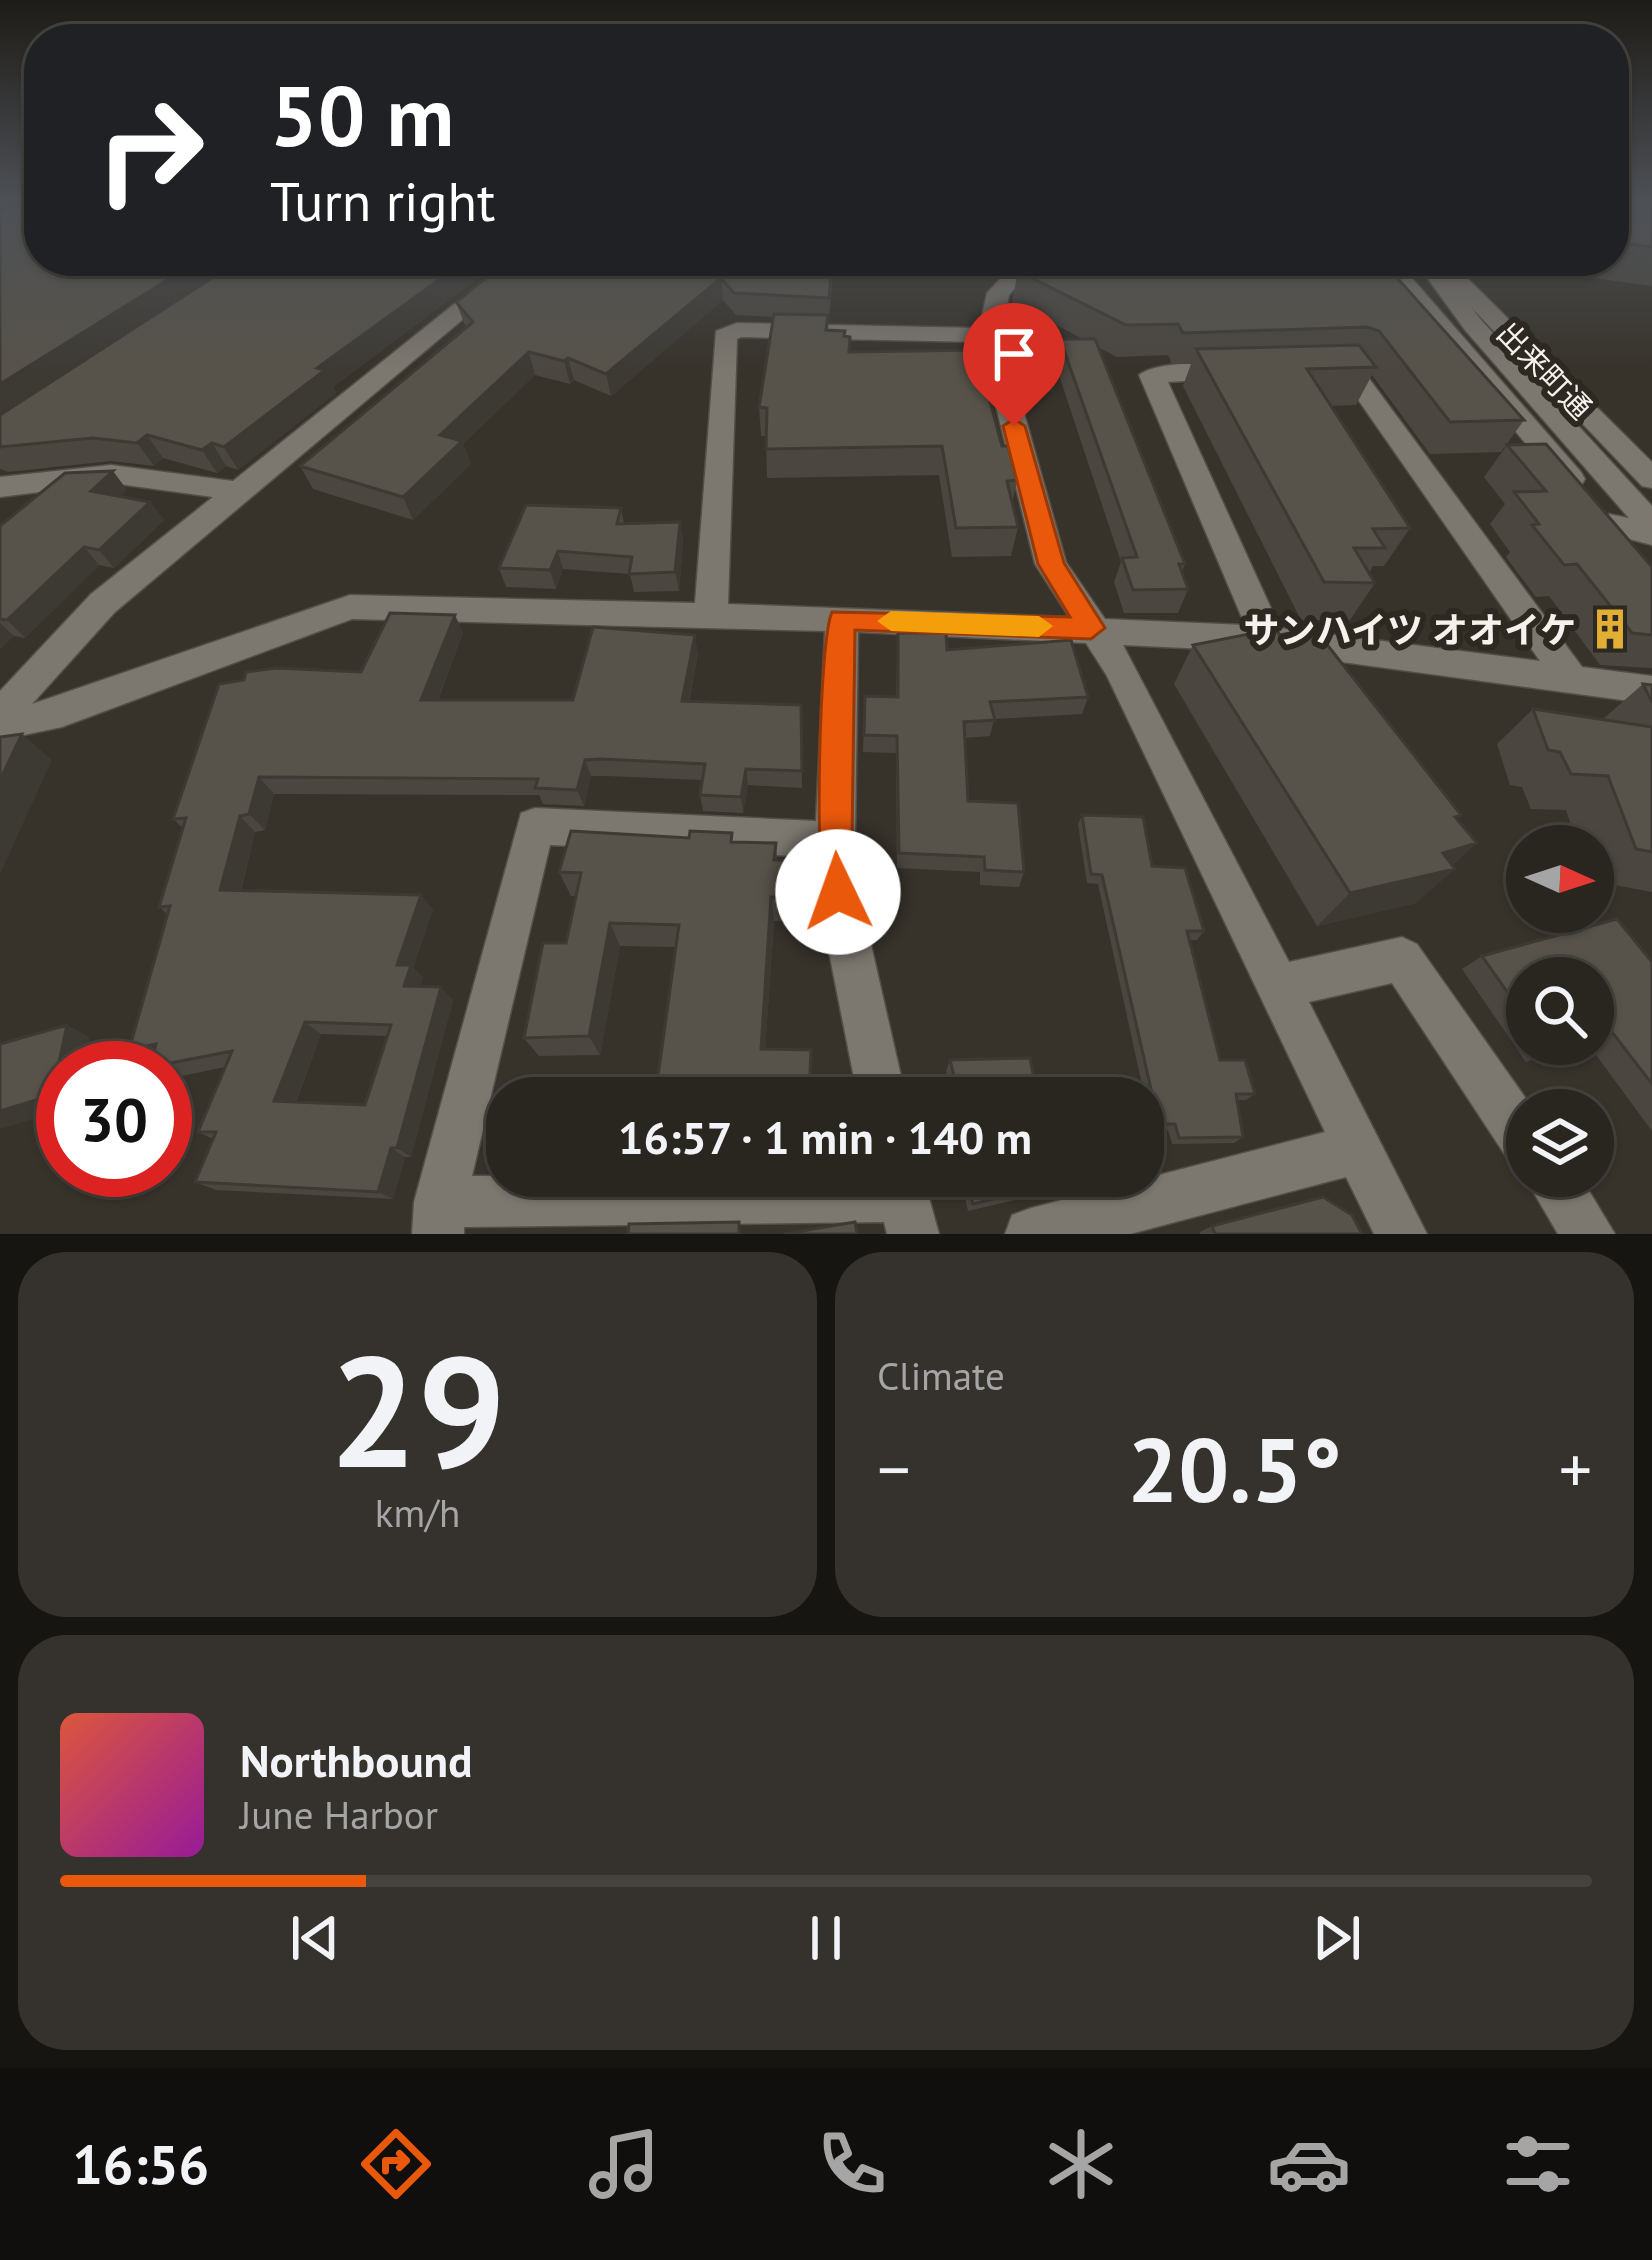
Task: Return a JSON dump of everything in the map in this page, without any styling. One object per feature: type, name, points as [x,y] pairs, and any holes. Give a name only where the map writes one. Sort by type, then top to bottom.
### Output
[{"type":"street","points":[[0,715],[103,603],[503,276]]},
{"type":"street","points":[[1014,276],[998,292],[990,335],[1051,564],[1121,669],[1401,1234]]},
{"type":"street","name":"出来町通","points":[[1398,276],[1610,524],[1649,546]]},
{"type":"street","points":[[1437,276],[1649,546]]},
{"type":"street","name":"出来町通","points":[[1453,276],[1652,479]]},
{"type":"street","points":[[711,615],[724,336],[737,330],[990,335]]},
{"type":"street","points":[[1306,371],[1350,370],[1570,677]]},
{"type":"street","points":[[1262,372],[1152,375],[1268,639]]},
{"type":"street","points":[[0,487],[111,474],[238,491]]},
{"type":"street","points":[[0,724],[49,716],[350,607],[842,619],[1268,639],[1652,690]]},
{"type":"street","points":[[842,619],[835,840],[838,892],[878,1077]]},
{"type":"street","points":[[835,840],[535,826],[439,1218],[905,1202]]},
{"type":"street","points":[[1280,986],[1402,959],[1506,1112]]},
{"type":"street","points":[[1031,1234],[1360,1148]]},
{"type":"street","points":[[1564,1197],[1589,1234]]},
{"type":"building","points":[[0,257],[24,257],[24,276],[174,276],[0,384]]},
{"type":"building","points":[[215,276],[444,276],[317,368],[325,370],[224,447],[212,443],[202,450],[147,435],[137,443],[93,438],[0,447],[0,415]]},
{"type":"building","points":[[488,276],[831,276],[829,298],[734,293],[721,278],[606,374],[568,358],[529,352],[440,435],[462,441],[403,497],[300,466],[473,322],[456,302]]},
{"type":"building","points":[[1028,276],[1395,276],[1524,420],[1450,422],[1379,331],[1367,327],[1183,333],[1178,324],[1126,325]]},
{"type":"building","points":[[774,314],[828,315],[826,330],[845,331],[844,336],[850,337],[849,352],[976,350],[1002,446],[1008,446],[1017,480],[1007,481],[1018,527],[956,528],[942,446],[766,449],[767,408],[759,407]]},
{"type":"building","points":[[1060,339],[1095,339],[1185,564],[1179,564],[1188,589],[1133,590],[1122,558],[1137,557]]},
{"type":"building","points":[[1359,345],[1376,367],[1307,369],[1410,528],[1373,529],[1385,548],[1354,548],[1375,583],[1324,582],[1196,349]]},
{"type":"building","points":[[1546,444],[1652,567],[1652,635],[1632,633],[1577,564],[1564,565],[1532,525],[1539,524],[1514,492],[1546,491],[1507,445]]},
{"type":"building","points":[[113,471],[91,491],[150,502],[99,550],[84,547],[7,620],[0,619],[0,526],[65,473]]},
{"type":"building","points":[[526,505],[621,508],[617,524],[680,522],[675,572],[629,574],[632,557],[558,551],[550,570],[499,568]]},
{"type":"building","points":[[390,613],[455,615],[421,700],[573,700],[593,627],[695,635],[682,701],[801,705],[802,771],[746,769],[741,797],[700,795],[705,764],[601,759],[585,760],[577,790],[535,788],[538,779],[259,777],[249,814],[240,816],[220,890],[421,895],[397,965],[411,965],[404,986],[441,987],[397,1148],[391,1148],[378,1192],[195,1182],[216,1132],[198,1132],[232,1051],[192,1059],[192,1041],[132,1041],[170,906],[159,907],[186,818],[173,819],[219,684],[244,680],[246,672],[276,668],[361,672]],"holes":[[[305,1022],[391,1025],[365,1105],[274,1101]]]},
{"type":"building","points":[[1314,628],[1461,815],[1455,817],[1477,843],[1443,853],[1455,869],[1350,893],[1193,645],[1275,629],[1280,635]]},
{"type":"building","points":[[898,633],[946,633],[947,650],[1071,640],[1088,697],[990,702],[995,720],[964,722],[968,801],[1018,803],[1024,872],[985,870],[984,857],[899,853],[897,736],[864,735],[865,696],[898,697]]},
{"type":"building","points":[[1533,709],[1652,727],[1652,852],[1636,849],[1608,776],[1571,774],[1560,752],[1548,750]]},
{"type":"building","points":[[22,734],[0,780],[0,737]]},
{"type":"building","points":[[1082,815],[1143,817],[1152,866],[1185,868],[1204,931],[1187,931],[1220,1060],[1245,1060],[1255,1094],[1236,1094],[1243,1137],[1179,1138],[1175,1124],[1164,1124],[1164,1077],[1148,1077],[1102,875],[1091,874]]},
{"type":"building","points":[[571,831],[689,838],[690,831],[732,833],[731,842],[776,843],[774,860],[795,860],[794,898],[771,897],[761,1049],[811,1050],[810,1077],[658,1077],[679,925],[610,923],[589,1036],[524,1038],[543,943],[566,943],[581,873],[559,872]]},
{"type":"building","points":[[1614,920],[1652,962],[1652,1084],[1614,1035],[1614,957],[1506,957],[1506,990],[1482,956],[1566,933],[1614,933]]},
{"type":"building","points":[[67,1025],[64,1041],[36,1041],[36,1100],[0,1111],[0,1044]]},
{"type":"building","points":[[1030,1058],[1034,1077],[954,1077],[950,1060]]},
{"type":"building","points":[[971,1197],[1002,1197],[973,1204]]},
{"type":"building","points":[[1323,1197],[1352,1215],[1362,1234],[1215,1234],[1212,1226]]},
{"type":"building","points":[[739,1222],[739,1234],[628,1234],[629,1224]]},
{"type":"building","points":[[855,1222],[857,1234],[784,1234]]},
{"type":"slow traffic","points":[[891,621],[1039,626]]},
{"type":"place","name":"サンハイツ オオイケ","points":[[1610,629]]},
{"type":"route","points":[[838,892],[835,840],[842,619],[1091,628],[1051,564],[1014,426]]}]
